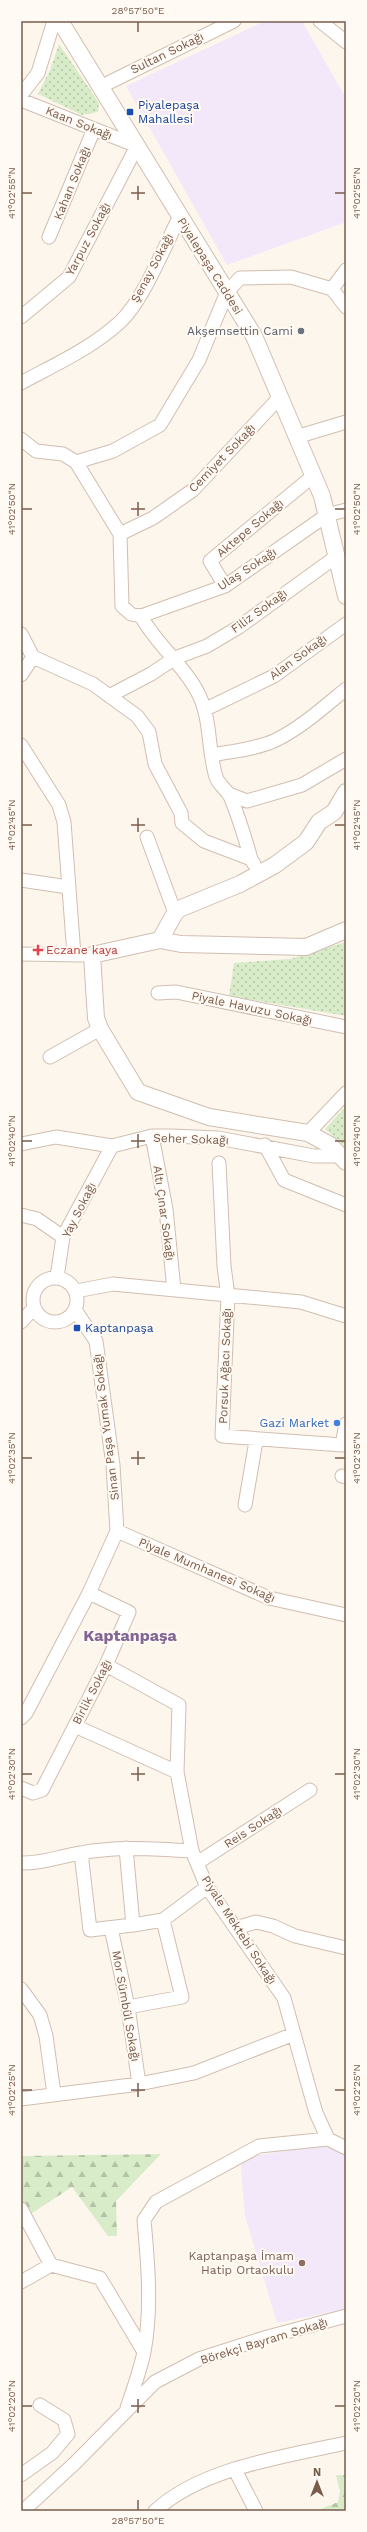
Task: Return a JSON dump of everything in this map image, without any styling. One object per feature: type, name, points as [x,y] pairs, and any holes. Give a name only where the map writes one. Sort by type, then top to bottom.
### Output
[{"type":"street","name":"Sultan Sokağı","points":[[100,87],[234,21]]},
{"type":"street","points":[[320,21],[346,42]]},
{"type":"street","name":"Piyalepaşa Caddesi","points":[[58,23],[137,146],[254,336],[313,476],[327,515],[346,596]]},
{"type":"street","points":[[21,95],[38,73],[58,23]]},
{"type":"street","name":"Kaan Sokağı","points":[[21,100],[137,146]]},
{"type":"street","name":"Kahan Sokağı","points":[[49,237],[94,129]]},
{"type":"street","name":"Yarpuz Sokağı","points":[[21,317],[69,277],[137,146]]},
{"type":"street","name":"Şenay Sokağı","points":[[21,383],[87,346],[121,322],[144,288],[180,216]]},
{"type":"street","points":[[332,289],[346,270]]},
{"type":"street","points":[[76,462],[113,452],[160,425],[199,360],[227,292],[240,278],[291,277],[332,289],[346,287]]},
{"type":"street","points":[[332,289],[346,307]]},
{"type":"street","name":"Cemiyet Sokağı","points":[[120,534],[153,518],[193,490],[280,397]]},
{"type":"street","points":[[296,437],[346,422]]},
{"type":"street","points":[[21,439],[36,452],[63,454],[76,462],[120,534],[122,606],[131,614],[141,616],[151,635],[175,658],[197,691],[206,709],[216,778],[229,794],[243,828],[251,860],[261,873]]},
{"type":"street","name":"Aktepe Sokağı","points":[[225,586],[210,561],[313,476]]},
{"type":"street","name":"Ulaş Sokağı","points":[[141,616],[225,586],[327,515],[346,510]]},
{"type":"street","name":"Filiz Sokağı","points":[[108,696],[151,674],[175,658],[208,646],[239,627],[337,556]]},
{"type":"street","name":"Alan Sokağı","points":[[206,709],[274,676],[346,624]]},
{"type":"street","points":[[21,634],[33,657],[93,684],[137,716],[149,732],[155,764],[181,813],[182,823],[204,841],[251,860]]},
{"type":"street","points":[[21,675],[33,657]]},
{"type":"street","points":[[213,755],[251,748],[275,741],[298,727],[346,689]]},
{"type":"street","points":[[21,745],[59,805],[64,822],[74,955]]},
{"type":"street","points":[[229,794],[247,800],[302,785],[346,759]]},
{"type":"street","points":[[160,940],[175,912],[261,873],[306,842],[319,822],[334,812],[346,792]]},
{"type":"street","points":[[147,837],[175,912]]},
{"type":"street","points":[[21,880],[68,887]]},
{"type":"street","points":[[21,954],[92,955],[160,940],[181,944],[306,947],[346,930]]},
{"type":"street","points":[[92,955],[96,1018],[100,1029],[138,1092],[209,1117],[308,1133],[330,1145],[342,1159]]},
{"type":"street","name":"Piyale Havuzu Sokağı","points":[[158,993],[176,992],[346,1027]]},
{"type":"street","points":[[50,1057],[100,1029]]},
{"type":"street","points":[[308,1133],[346,1094]]},
{"type":"street","name":"Seher Sokağı","points":[[21,1144],[56,1137],[112,1146],[152,1136],[218,1138],[265,1145],[314,1156],[342,1159]]},
{"type":"street","name":"Altı Çınar Sokağı","points":[[152,1136],[166,1209],[174,1290]]},
{"type":"street","points":[[265,1145],[284,1180],[346,1205]]},
{"type":"street","name":"Yay Sokağı","points":[[57,1278],[63,1237],[112,1146]]},
{"type":"street","points":[[219,1163],[224,1266],[228,1296]]},
{"type":"street","points":[[21,1215],[37,1219],[63,1237]]},
{"type":"street","points":[[57,1278],[65,1280],[76,1291],[78,1298],[75,1310],[65,1320],[52,1322],[38,1315],[34,1308],[32,1298],[40,1284],[47,1279],[57,1278]]},
{"type":"street","points":[[76,1291],[112,1284],[301,1302],[346,1316]]},
{"type":"street","name":"Porsuk Ağacı Sokağı","points":[[228,1296],[222,1436],[256,1440],[342,1445],[346,1424]]},
{"type":"street","points":[[21,1322],[34,1308]]},
{"type":"street","name":"Sinan Paşa Yumak Sokağı","points":[[21,1718],[26,1713],[89,1593],[117,1531],[113,1465],[96,1341],[75,1310]]},
{"type":"street","points":[[245,1505],[256,1440]]},
{"type":"street","name":"Piyale Mumhanesi Sokağı","points":[[117,1531],[269,1598],[346,1615]]},
{"type":"street","name":"Birlik Sokağı","points":[[21,1788],[33,1793],[42,1790],[106,1666],[129,1612],[89,1593]]},
{"type":"street","name":"Piyale Mektebi Sokağı","points":[[106,1666],[178,1705],[177,1772],[194,1857],[208,1887],[284,1998],[316,2113],[328,2139]]},
{"type":"street","points":[[75,1726],[177,1772]]},
{"type":"street","name":"Reis Sokağı","points":[[194,1857],[310,1790]]},
{"type":"street","points":[[126,1848],[132,1925]]},
{"type":"street","points":[[21,1863],[36,1864],[81,1853],[126,1848],[194,1857]]},
{"type":"street","points":[[81,1853],[90,1930],[163,1920],[208,1887]]},
{"type":"street","points":[[128,2007],[182,1997],[163,1920]]},
{"type":"street","points":[[236,1928],[256,1922],[273,1926],[295,1936],[346,1948]]},
{"type":"street","name":"Mor Sümbül Sokağı","points":[[111,1928],[128,2007],[139,2084]]},
{"type":"street","points":[[21,1988],[40,2015],[46,2036],[54,2094]]},
{"type":"street","points":[[21,2098],[139,2084],[194,2073],[294,2034]]},
{"type":"street","points":[[127,2408],[144,2352],[149,2270],[144,2220],[156,2202],[259,2146],[328,2139],[346,2148]]},
{"type":"street","points":[[21,2209],[51,2265]]},
{"type":"street","points":[[21,2282],[51,2265],[100,2278],[144,2352]]},
{"type":"street","name":"Börekçi Bayram Sokağı","points":[[23,2511],[75,2464],[127,2408],[155,2382],[199,2359],[264,2338],[346,2316]]},
{"type":"street","points":[[21,2475],[52,2453],[68,2434],[64,2420],[40,2405]]},
{"type":"street","points":[[154,2511],[165,2501],[192,2486],[235,2470],[346,2443]]},
{"type":"street","points":[[235,2470],[256,2511]]},
{"type":"shaded area","points":[[265,21],[302,21],[346,98],[346,222],[227,265],[126,86]]},
{"type":"shaded area","name":"Kaptanpaşa İmam Hatip Ortaokulu","points":[[332,2144],[346,2149],[346,2309],[277,2323],[245,2216],[240,2158]]},
{"type":"green space","points":[[59,44],[99,103],[98,112],[82,115],[38,94],[50,70]]},
{"type":"green space","points":[[346,942],[346,1016],[229,996],[234,963],[290,959]]},
{"type":"green space","points":[[346,1106],[346,1147],[325,1129]]},
{"type":"green space","points":[[161,2154],[116,2201],[117,2236],[108,2236],[72,2187],[29,2215],[21,2202],[21,2156]]},
{"type":"green space","points":[[336,2475],[346,2475],[346,2511],[316,2511],[338,2502],[340,2491]]},
{"type":"place","name":"Piyalepaşa Mahallesi","points":[[130,112]]},
{"type":"place","name":"Akşemsettin Cami","points":[[301,331]]},
{"type":"place","name":"Eczane kaya","points":[[38,950]]},
{"type":"place","name":"Kaptanpaşa","points":[[77,1328]]},
{"type":"place","name":"Gazi Market","points":[[337,1423]]},
{"type":"place","name":"Kaptanpaşa İmam Hatip Ortaokulu","points":[[302,2263]]},
{"type":"district","name":"Kaptanpaşa","points":[[130,1635]]}]
